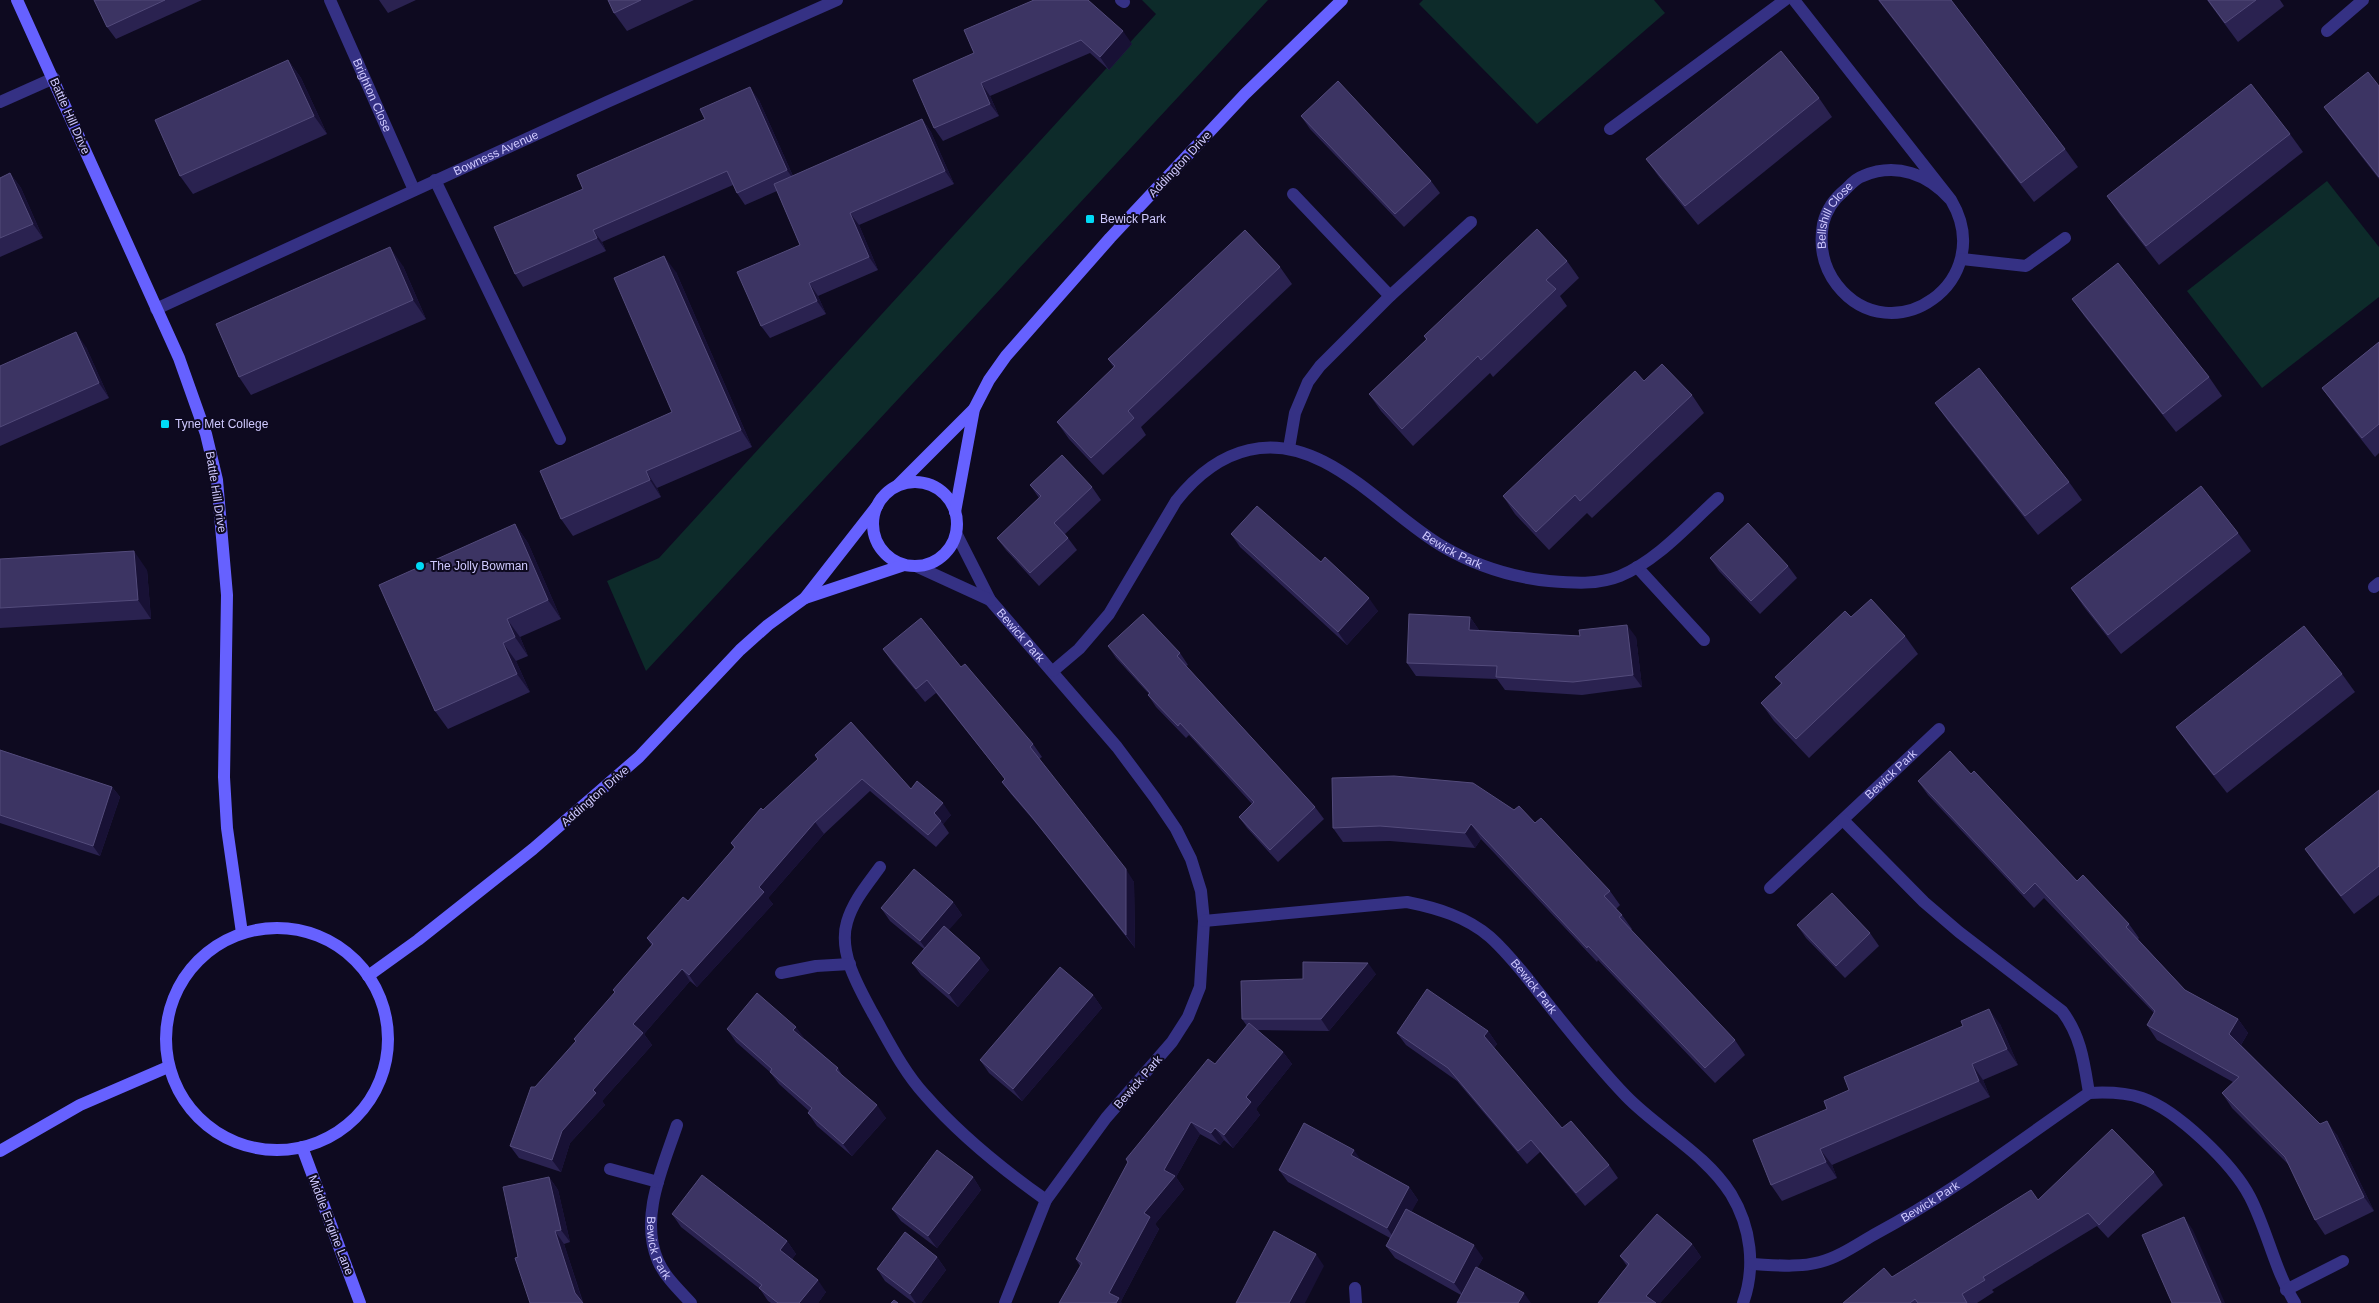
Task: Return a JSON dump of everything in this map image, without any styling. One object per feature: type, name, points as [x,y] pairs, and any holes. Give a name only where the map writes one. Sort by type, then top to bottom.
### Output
[{"type":"street","name":"Battle Hill Drive","points":[[17,0],[54,78],[194,398],[216,480],[227,596],[224,777],[227,828],[242,933]]},
{"type":"street","name":"Brighton Close","points":[[330,0],[414,190]]},
{"type":"street","name":"Bowness Avenue","points":[[156,309],[435,180],[837,0]]},
{"type":"street","name":"Addington Drive","points":[[955,512],[974,409],[989,380],[1006,356],[1110,238],[1245,94],[1342,0]]},
{"type":"street","points":[[1610,129],[1785,0]]},
{"type":"street","name":"Bellshill Close","points":[[1794,0],[1951,200],[1964,234],[1962,259],[1952,282],[1936,299],[1915,309],[1892,313],[1870,309],[1848,296],[1829,275],[1822,254],[1821,239],[1824,218],[1835,198],[1861,176],[1884,170],[1912,172],[1940,187],[1951,200]]},
{"type":"street","points":[[2327,31],[2357,2]]},
{"type":"street","points":[[0,102],[54,78]]},
{"type":"street","points":[[435,180],[560,439]]},
{"type":"street","points":[[1293,194],[1390,296]]},
{"type":"street","points":[[1289,448],[1295,413],[1308,382],[1320,366],[1390,296],[1471,222]]},
{"type":"street","points":[[1962,259],[2026,266],[2065,238]]},
{"type":"street","name":"Addington Drive","points":[[897,486],[974,409]]},
{"type":"street","name":"Bewick Park","points":[[1053,671],[1090,637],[1109,614],[1176,501],[1189,484],[1206,470],[1237,453],[1270,447],[1289,448],[1313,456],[1337,470],[1441,546],[1468,561],[1492,570],[1538,580],[1580,583],[1619,576],[1653,556],[1718,498]]},
{"type":"street","points":[[910,482],[923,482],[935,487],[946,496],[955,512],[957,519],[956,533],[952,545],[944,556],[933,563],[918,566],[904,565],[891,558],[880,548],[874,535],[873,521],[877,506],[885,494],[897,486],[910,482]]},
{"type":"street","name":"Addington Drive","points":[[368,976],[426,934],[584,806],[639,757],[740,650],[768,625],[805,598],[877,506]]},
{"type":"street","name":"Bewick Park","points":[[956,533],[990,600],[1117,747],[1176,829],[1191,859],[1198,883],[1204,921],[1200,987],[1188,1017],[1167,1049],[1106,1118],[1046,1200],[1005,1303]]},
{"type":"street","name":"Addington Drive","points":[[805,598],[904,565]]},
{"type":"street","name":"Bewick Park","points":[[918,566],[990,600]]},
{"type":"street","points":[[1637,567],[1704,640]]},
{"type":"street","name":"Bewick Park","points":[[1770,888],[1939,729]]},
{"type":"street","points":[[1843,820],[1924,902],[1959,932],[2062,1011],[2073,1025],[2080,1043],[2089,1093],[2125,1093],[2143,1098],[2162,1108],[2226,1163],[2251,1199],[2275,1266],[2294,1303]]},
{"type":"street","points":[[880,867],[855,902],[846,923],[845,941],[850,964],[862,994],[900,1061],[924,1094],[954,1127],[1016,1179],[1046,1200]]},
{"type":"street","name":"Bewick Park","points":[[1204,921],[1408,902],[1435,908],[1460,917],[1490,937],[1513,962],[1600,1068],[1628,1098],[1716,1175],[1731,1195],[1749,1241],[1752,1264],[1744,1303]]},
{"type":"street","points":[[290,927],[315,933],[336,944],[353,958],[368,976],[381,1001],[387,1030],[382,1078],[371,1100],[351,1122],[329,1137],[302,1147],[277,1151],[251,1148],[226,1138],[199,1117],[179,1093],[168,1067],[165,1031],[170,1006],[182,980],[200,957],[219,943],[242,933],[267,928],[290,927]]},
{"type":"street","points":[[781,974],[816,966],[850,964]]},
{"type":"street","points":[[0,1151],[80,1105],[168,1067]]},
{"type":"street","name":"Bewick Park","points":[[1752,1264],[1806,1265],[1822,1262],[1840,1254],[1907,1217],[1969,1178],[2089,1093]]},
{"type":"street","name":"Bewick Park","points":[[678,1125],[658,1182],[652,1209],[652,1241],[657,1260],[665,1274],[691,1303]]},
{"type":"street","name":"Middle Engine Lane","points":[[302,1147],[360,1303]]},
{"type":"street","points":[[610,1169],[658,1182]]},
{"type":"street","points":[[2286,1290],[2343,1260]]},
{"type":"street","points":[[1355,1288],[1356,1303]]},
{"type":"green space","points":[[1142,0],[1268,0],[646,671],[607,581],[659,558],[1156,14]]},
{"type":"green space","points":[[1423,0],[1654,0],[1665,13],[1537,124],[1419,4]]},
{"type":"green space","points":[[2327,181],[2379,247],[2379,297],[2262,388],[2187,291]]},
{"type":"building","points":[[94,0],[165,0],[107,27]]},
{"type":"building","points":[[608,0],[641,0],[614,13]]},
{"type":"building","points":[[1034,0],[1088,0],[1123,31],[1100,57],[1081,40],[981,83],[990,104],[934,128],[913,80],[974,53],[964,30]]},
{"type":"building","points":[[1879,0],[1951,0],[2065,149],[2021,183]]},
{"type":"building","points":[[2208,0],[2256,0],[2225,23]]},
{"type":"building","points":[[1781,51],[1819,98],[1685,206],[1646,159]]},
{"type":"building","points":[[288,60],[314,116],[180,176],[155,120]]},
{"type":"building","points":[[2368,72],[2379,86],[2379,177],[2324,107]]},
{"type":"building","points":[[1338,81],[1431,181],[1395,214],[1301,116]]},
{"type":"building","points":[[2251,84],[2290,134],[2146,246],[2107,196]]},
{"type":"building","points":[[750,87],[787,170],[737,193],[727,171],[593,230],[597,238],[515,274],[494,227],[583,189],[577,175],[705,119],[700,109]]},
{"type":"building","points":[[922,119],[945,171],[850,213],[869,257],[809,283],[817,301],[761,326],[737,272],[800,245],[774,184]]},
{"type":"building","points":[[10,173],[33,224],[0,238],[0,178]]},
{"type":"building","points":[[1537,229],[1567,261],[1546,280],[1556,289],[1481,360],[1478,356],[1402,429],[1369,394],[1427,339],[1424,336]]},
{"type":"building","points":[[1245,230],[1280,267],[1128,411],[1134,418],[1091,458],[1057,422],[1115,366],[1108,359]]},
{"type":"building","points":[[390,247],[413,300],[239,377],[216,324]]},
{"type":"building","points":[[664,256],[741,430],[646,471],[650,480],[561,519],[540,471],[672,412],[614,278]]},
{"type":"building","points":[[2118,263],[2209,377],[2163,414],[2072,299]]},
{"type":"building","points":[[76,332],[99,383],[0,427],[0,366]]},
{"type":"building","points":[[2379,342],[2379,424],[2362,438],[2322,388]]},
{"type":"building","points":[[1662,364],[1692,395],[1580,501],[1575,495],[1536,532],[1503,496],[1635,371],[1644,381]]},
{"type":"building","points":[[1979,368],[2069,482],[2025,516],[1935,403]]},
{"type":"building","points":[[1062,455],[1092,487],[1054,523],[1068,538],[1030,573],[997,538],[1041,496],[1030,485]]},
{"type":"building","points":[[2201,486],[2238,533],[2108,635],[2071,588]]},
{"type":"building","points":[[1257,506],[1321,562],[1325,557],[1369,598],[1338,632],[1231,534]]},
{"type":"building","points":[[1748,523],[1788,566],[1751,601],[1710,558]]},
{"type":"building","points":[[515,524],[548,600],[507,619],[515,637],[503,643],[517,674],[435,711],[379,585]]},
{"type":"building","points":[[134,551],[138,600],[0,608],[0,559]]},
{"type":"building","points":[[1871,599],[1905,636],[1796,739],[1761,703],[1782,683],[1775,677],[1845,611],[1851,617]]},
{"type":"building","points":[[1143,614],[1180,653],[1177,656],[1315,807],[1270,850],[1239,817],[1254,802],[1180,723],[1178,726],[1148,695],[1150,693],[1108,646]]},
{"type":"building","points":[[1409,614],[1470,617],[1469,630],[1580,636],[1579,630],[1627,625],[1633,675],[1573,682],[1496,677],[1497,666],[1407,663]]},
{"type":"building","points":[[921,618],[961,667],[965,664],[1033,744],[1030,747],[1126,869],[1126,935],[1002,782],[1005,779],[927,680],[916,689],[883,649]]},
{"type":"building","points":[[2304,626],[2342,674],[2214,775],[2176,727]]},
{"type":"building","points":[[851,722],[911,789],[917,781],[943,803],[934,813],[941,821],[928,835],[862,779],[815,822],[759,887],[764,892],[689,975],[682,969],[633,1024],[643,1033],[593,1090],[596,1093],[562,1131],[552,1160],[510,1146],[531,1087],[535,1087],[576,1041],[574,1039],[653,944],[647,938],[683,897],[688,901],[735,847],[731,843],[761,808],[763,810],[818,759],[815,755]]},
{"type":"building","points":[[0,750],[112,787],[93,846],[0,815]]},
{"type":"building","points":[[1950,751],[1971,774],[1974,771],[2077,881],[2083,875],[2129,924],[2126,927],[2185,990],[2238,1019],[2229,1034],[2320,1124],[2327,1121],[2364,1197],[2315,1220],[2285,1157],[2222,1093],[2239,1077],[2147,1025],[2155,1011],[2035,883],[2024,894],[1918,781]]},
{"type":"building","points":[[1394,776],[1473,783],[1514,810],[1519,806],[1535,823],[1541,818],[1610,891],[1604,896],[1622,915],[1619,917],[1735,1040],[1705,1068],[1588,946],[1587,948],[1471,824],[1465,833],[1380,826],[1333,828],[1332,778]]},
{"type":"building","points":[[2379,790],[2379,866],[2341,896],[2305,849]]},
{"type":"building","points":[[914,869],[953,902],[920,941],[881,908]]},
{"type":"building","points":[[1832,893],[1870,933],[1836,966],[1797,925]]},
{"type":"building","points":[[944,926],[980,958],[949,994],[912,963]]},
{"type":"building","points":[[1303,962],[1368,963],[1321,1019],[1242,1019],[1241,981],[1303,979]]},
{"type":"building","points":[[1060,967],[1093,995],[1013,1089],[980,1060]]},
{"type":"building","points":[[1427,989],[1488,1031],[1484,1036],[1562,1128],[1571,1121],[1609,1165],[1576,1193],[1531,1140],[1518,1151],[1448,1068],[1397,1033]]},
{"type":"building","points":[[757,993],[796,1027],[793,1030],[838,1068],[836,1070],[877,1105],[843,1144],[808,1113],[812,1108],[770,1072],[772,1069],[727,1029]]},
{"type":"building","points":[[1989,1009],[2007,1049],[1972,1064],[1979,1081],[1820,1149],[1826,1162],[1771,1185],[1753,1140],[1827,1109],[1824,1101],[1849,1090],[1844,1077],[1963,1026],[1961,1021]]},
{"type":"building","points":[[1249,1023],[1283,1052],[1246,1097],[1251,1102],[1224,1135],[1215,1128],[1211,1133],[1191,1122],[1164,1170],[1175,1176],[1144,1213],[1150,1217],[1109,1293],[1119,1298],[1116,1303],[1059,1303],[1082,1263],[1076,1259],[1128,1162],[1126,1159],[1208,1059],[1215,1064]]},
{"type":"building","points":[[1304,1123],[1354,1150],[1351,1155],[1409,1187],[1387,1228],[1279,1170]]},
{"type":"building","points":[[2112,1129],[2154,1172],[2099,1225],[2088,1213],[1983,1277],[1985,1280],[1962,1294],[1967,1303],[1918,1303],[1915,1299],[1910,1303],[1843,1303],[1884,1268],[1892,1277],[2031,1190],[2038,1200]]},
{"type":"building","points":[[937,1150],[973,1177],[928,1236],[892,1209]]},
{"type":"building","points":[[702,1175],[787,1241],[780,1250],[818,1280],[799,1303],[778,1303],[759,1288],[762,1285],[672,1214]]},
{"type":"building","points":[[549,1177],[561,1230],[555,1231],[575,1293],[583,1303],[530,1303],[515,1258],[518,1257],[503,1187]]},
{"type":"building","points":[[1406,1209],[1474,1245],[1454,1283],[1386,1246]]},
{"type":"building","points":[[1657,1214],[1692,1244],[1646,1296],[1656,1303],[1598,1303],[1629,1264],[1620,1256]]},
{"type":"building","points":[[2184,1217],[2221,1303],[2172,1303],[2142,1235]]},
{"type":"building","points":[[1274,1231],[1316,1254],[1289,1303],[1236,1303]]},
{"type":"building","points":[[905,1232],[937,1257],[910,1294],[877,1269]]},
{"type":"building","points":[[1476,1267],[1524,1293],[1518,1303],[1457,1303]]},
{"type":"place","name":"Bewick Park","points":[[1090,219]]},
{"type":"place","name":"Tyne Met College","points":[[165,424]]},
{"type":"place","name":"The Jolly Bowman","points":[[420,566]]}]
